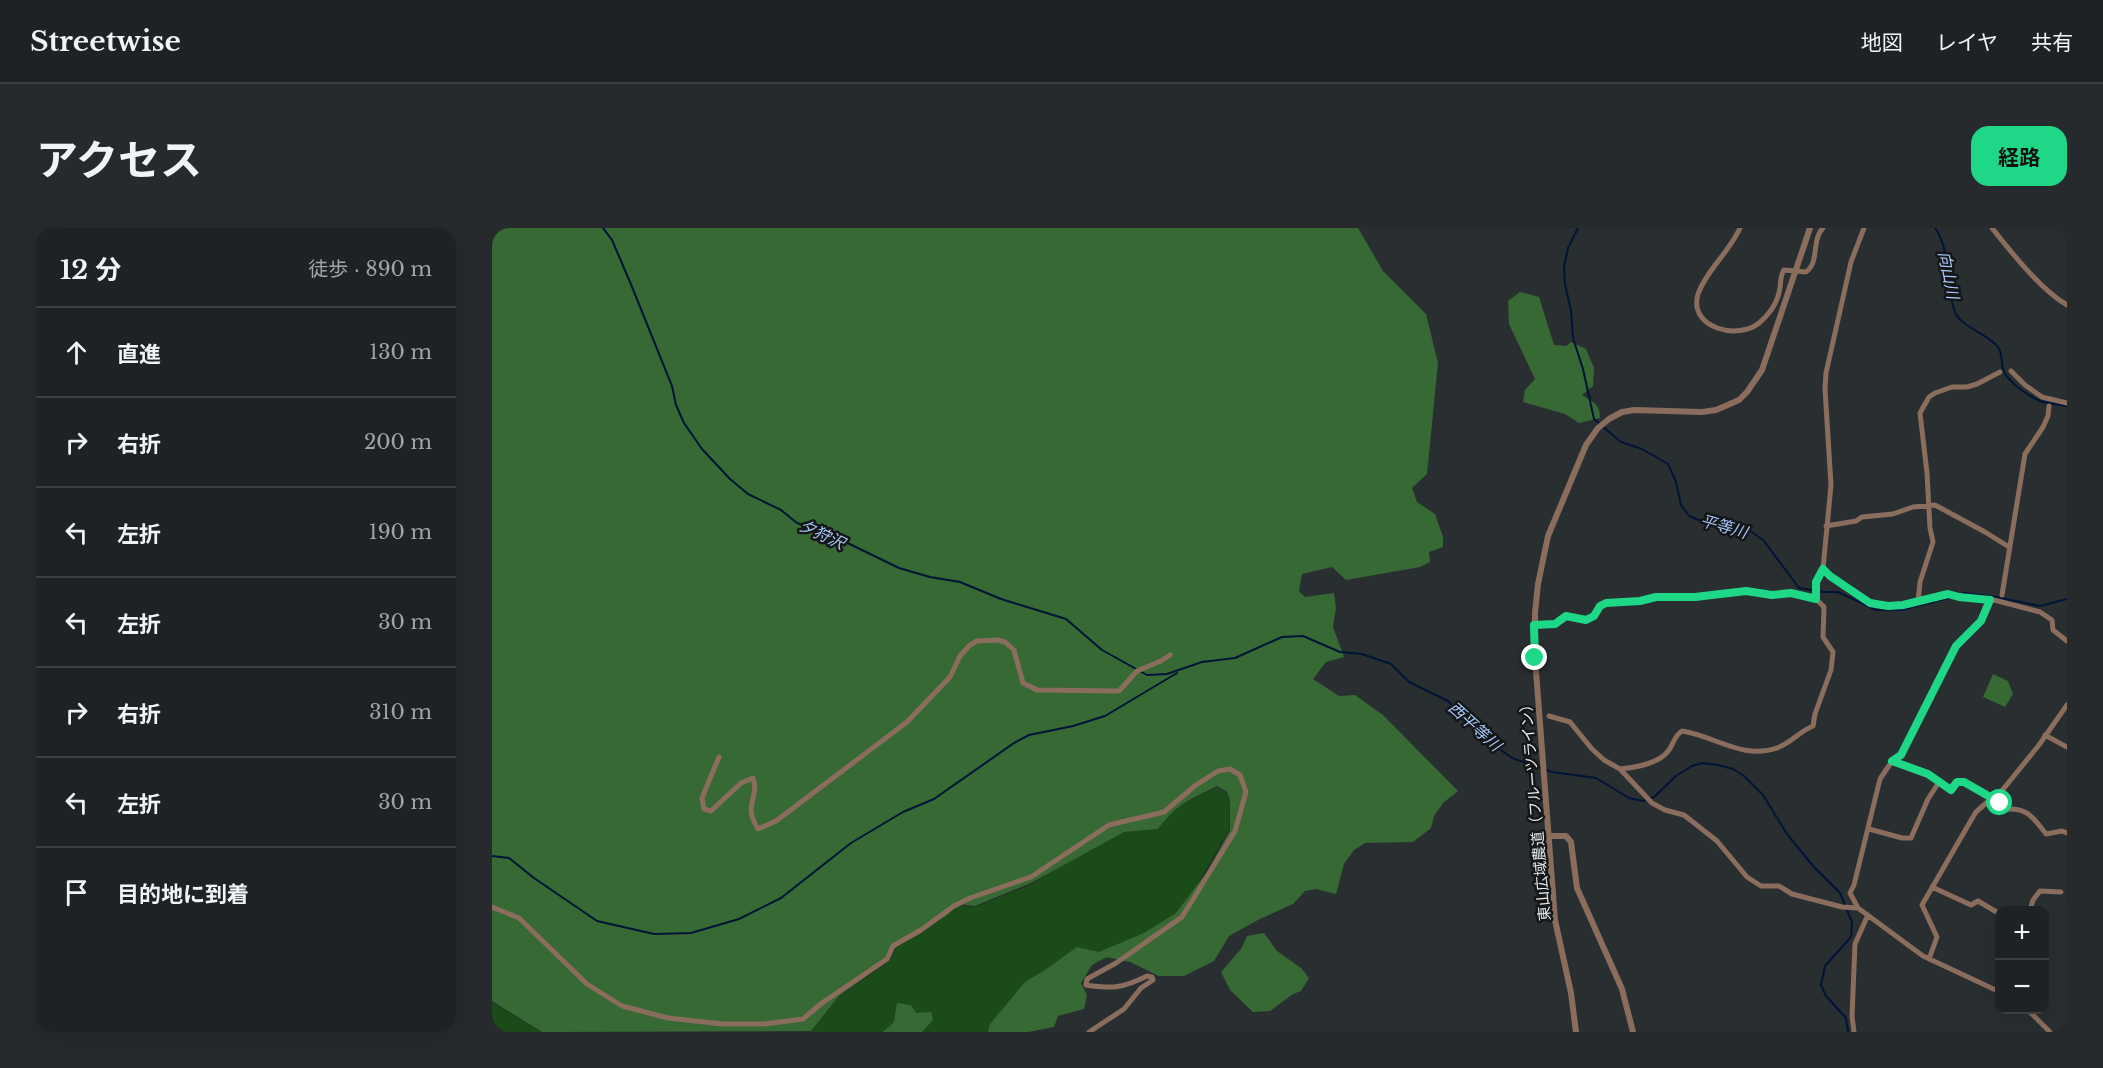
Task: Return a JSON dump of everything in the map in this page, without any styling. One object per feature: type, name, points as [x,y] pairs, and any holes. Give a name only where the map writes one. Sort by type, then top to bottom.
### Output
[{"type":"street","points":[[1740,228],[1702,285],[1698,296],[1699,310],[1703,320],[1709,326],[1718,329],[1745,330],[1758,324],[1774,304],[1784,270],[1809,271],[1813,266],[1816,240],[1823,228]]},
{"type":"street","name":"東山広域農道（フルーツライン）","points":[[1576,1032],[1573,1003],[1555,920],[1535,658],[1534,625],[1538,584],[1548,536],[1586,445],[1598,428],[1609,419],[1622,412],[1716,410],[1739,400],[1755,382],[1762,370],[1810,228]]},
{"type":"street","points":[[1620,769],[1648,763],[1668,752],[1677,734],[1682,731],[1724,742],[1739,751],[1754,752],[1776,748],[1813,726],[1831,670],[1833,652],[1823,637],[1824,607],[1816,597],[1816,582],[1823,569],[1831,485],[1826,373],[1851,262],[1864,228]]},
{"type":"street","points":[[1992,228],[2011,252],[2060,301],[2067,305]]},
{"type":"street","points":[[2011,371],[2042,397],[2067,403]]},
{"type":"street","points":[[1918,602],[1920,582],[1926,570],[1933,542],[1920,413],[1929,397],[1935,393],[1952,387],[1977,384],[2000,372]]},
{"type":"street","points":[[2002,595],[2025,454],[2043,427],[2049,406]]},
{"type":"street","points":[[1826,526],[1842,525],[1862,517],[1893,514],[1913,507],[1935,505],[2009,547]]},
{"type":"street","points":[[1823,569],[1870,603],[1888,606],[1950,594],[1990,600],[2040,612],[2052,620],[2053,630],[2067,641]]},
{"type":"street","points":[[1534,625],[1555,624],[1566,616],[1586,620],[1594,616],[1600,606],[1606,603],[1640,601],[1656,597],[1695,597],[1746,591],[1772,595],[1791,593],[1816,597]]},
{"type":"street","points":[[1990,600],[1981,621],[1956,646],[1901,755],[1892,761],[1880,780],[1869,829],[1850,893],[1855,908],[1929,959],[1995,990]]},
{"type":"street","points":[[719,757],[702,798],[704,809],[711,811],[741,783],[753,778],[756,788],[750,806],[751,818],[758,829],[776,821],[907,722],[950,677],[960,656],[977,641],[989,639],[1005,642],[1014,650],[1023,683],[1037,690],[1119,690],[1137,671],[1170,655]]},
{"type":"street","points":[[1929,959],[1937,937],[1922,905],[1976,812],[1994,798],[2039,745],[2067,705]]},
{"type":"street","points":[[1549,716],[1570,722],[1592,749],[1620,769],[1645,796],[1665,810],[1684,815],[1717,841],[1747,877],[1761,886],[1779,886],[1792,894],[1842,908],[1855,908]]},
{"type":"street","points":[[2044,735],[2067,747]]},
{"type":"street","points":[[1892,761],[1928,774],[1951,790],[1957,782],[1964,782],[1994,798],[2007,809],[2022,810],[2042,826],[2046,834],[2062,831],[2067,833]]},
{"type":"street","points":[[492,907],[519,918],[587,984],[622,1006],[668,1018],[723,1024],[764,1024],[803,1019],[822,1003],[887,959],[893,946],[921,930],[954,906],[970,898],[1031,877],[1109,825],[1164,812],[1196,785],[1218,771],[1230,770],[1240,775],[1246,792],[1235,831],[1182,917],[1116,963],[1087,979],[1086,985],[1127,986],[1147,976],[1152,977],[1153,980],[1142,988],[1124,1009],[1089,1032]]},
{"type":"street","points":[[1869,829],[1902,838],[1911,838],[1928,799],[1939,782]]},
{"type":"street","points":[[1549,836],[1566,836],[1571,842],[1577,888],[1622,989],[1634,1032]]},
{"type":"street","points":[[1932,887],[1971,905],[1978,901],[1995,911]]},
{"type":"street","points":[[2031,906],[2040,891],[2061,892]]},
{"type":"street","points":[[1854,1032],[1852,1016],[1855,944],[1867,917]]},
{"type":"street","points":[[2032,1014],[2050,1032]]},
{"type":"green space","points":[[492,228],[1358,228],[1383,271],[1426,314],[1438,363],[1427,474],[1412,488],[1417,502],[1435,514],[1443,537],[1443,547],[1429,552],[1430,562],[1420,567],[1346,580],[1332,567],[1302,574],[1299,591],[1305,597],[1334,593],[1336,608],[1333,627],[1344,657],[1326,662],[1313,679],[1339,696],[1355,695],[1383,715],[1458,791],[1443,803],[1434,816],[1431,828],[1413,842],[1365,843],[1354,850],[1344,864],[1336,894],[1316,889],[1305,891],[1293,904],[1229,936],[1214,961],[1184,976],[1159,976],[1130,962],[1106,957],[1092,965],[1081,983],[1087,995],[1084,1009],[1058,1016],[1054,1027],[1028,1032],[988,1032],[990,1024],[1025,982],[1077,947],[1099,952],[1144,933],[1176,913],[1207,872],[1230,830],[1230,801],[1227,792],[1217,786],[1178,807],[1158,829],[1124,832],[1031,883],[975,906],[958,904],[946,916],[895,947],[889,960],[839,996],[811,1031],[542,1032],[492,1001]]},
{"type":"green space","points":[[1520,292],[1539,297],[1554,345],[1566,346],[1571,342],[1586,349],[1594,368],[1593,386],[1582,395],[1597,406],[1600,418],[1579,423],[1565,414],[1523,402],[1525,390],[1535,379],[1509,324],[1508,301]]},
{"type":"green space","points":[[1993,674],[2008,681],[2013,694],[2005,707],[1983,697]]},
{"type":"green space","points":[[1217,787],[1226,793],[1230,802],[1229,829],[1179,917],[1124,953],[1037,982],[997,1032],[809,1032],[840,996],[889,961],[896,948],[946,916],[957,905],[975,907],[1030,885],[1091,848],[1124,832],[1158,829],[1178,808]]},
{"type":"green space","points":[[1264,933],[1277,951],[1301,968],[1309,978],[1301,991],[1293,994],[1270,1011],[1253,1012],[1230,990],[1221,972],[1241,949],[1247,936]]},
{"type":"green space","points":[[492,1002],[541,1032],[492,1032]]},
{"type":"green space","points":[[897,1003],[911,1005],[916,1013],[931,1012],[933,1020],[922,1032],[883,1032],[894,1022]]},
{"type":"waterway","name":"西平等川","points":[[603,228],[612,240],[630,282],[672,386],[676,405],[684,423],[702,449],[730,479],[748,494],[781,510],[797,523],[827,533],[899,568],[930,577],[960,582],[1001,599],[1066,619],[1102,650],[1147,675],[1167,674],[1202,662],[1235,658],[1282,637],[1303,636],[1340,652],[1362,654],[1391,664],[1409,682],[1448,701],[1479,734],[1512,758],[1552,772],[1596,778],[1629,798],[1643,801],[1654,797],[1676,776],[1702,763],[1733,769],[1744,776],[1763,795],[1787,834],[1813,866],[1840,893],[1852,922],[1851,937],[1825,966],[1821,985],[1826,996],[1846,1018],[1848,1032]]},
{"type":"waterway","name":"平等川","points":[[1578,228],[1568,248],[1564,267],[1565,284],[1571,311],[1573,338],[1583,369],[1594,419],[1621,442],[1642,449],[1668,464],[1676,482],[1681,505],[1689,516],[1704,522],[1749,530],[1764,541],[1799,588],[1838,592],[1876,610],[1902,610],[1953,597]]},
{"type":"waterway","name":"向山川","points":[[1935,228],[1944,247],[1952,302],[1958,317],[1997,346],[2004,372],[2020,389],[2040,401],[2067,406]]},
{"type":"waterway","name":"平等川","points":[[1959,595],[1964,593],[1996,597],[2040,606],[2067,599]]},
{"type":"waterway","points":[[492,856],[509,858],[597,921],[654,934],[691,933],[739,919],[781,898],[851,843],[903,812],[934,799],[1014,743],[1029,735],[1073,726],[1105,716],[1177,673]]},
{"type":"route","points":[[1535,658],[1534,625],[1555,624],[1566,616],[1586,620],[1594,616],[1600,606],[1606,603],[1640,601],[1656,597],[1695,597],[1746,591],[1772,595],[1791,593],[1816,599],[1816,582],[1823,569],[1830,576],[1876,605],[1903,605],[1948,594],[1990,600],[1981,621],[1956,646],[1901,755],[1892,761],[1928,774],[1951,790],[1957,782],[1964,782],[1996,798],[2000,803]]},
{"type":"water label","name":"夕狩沢","points":[[822,534]]}]
